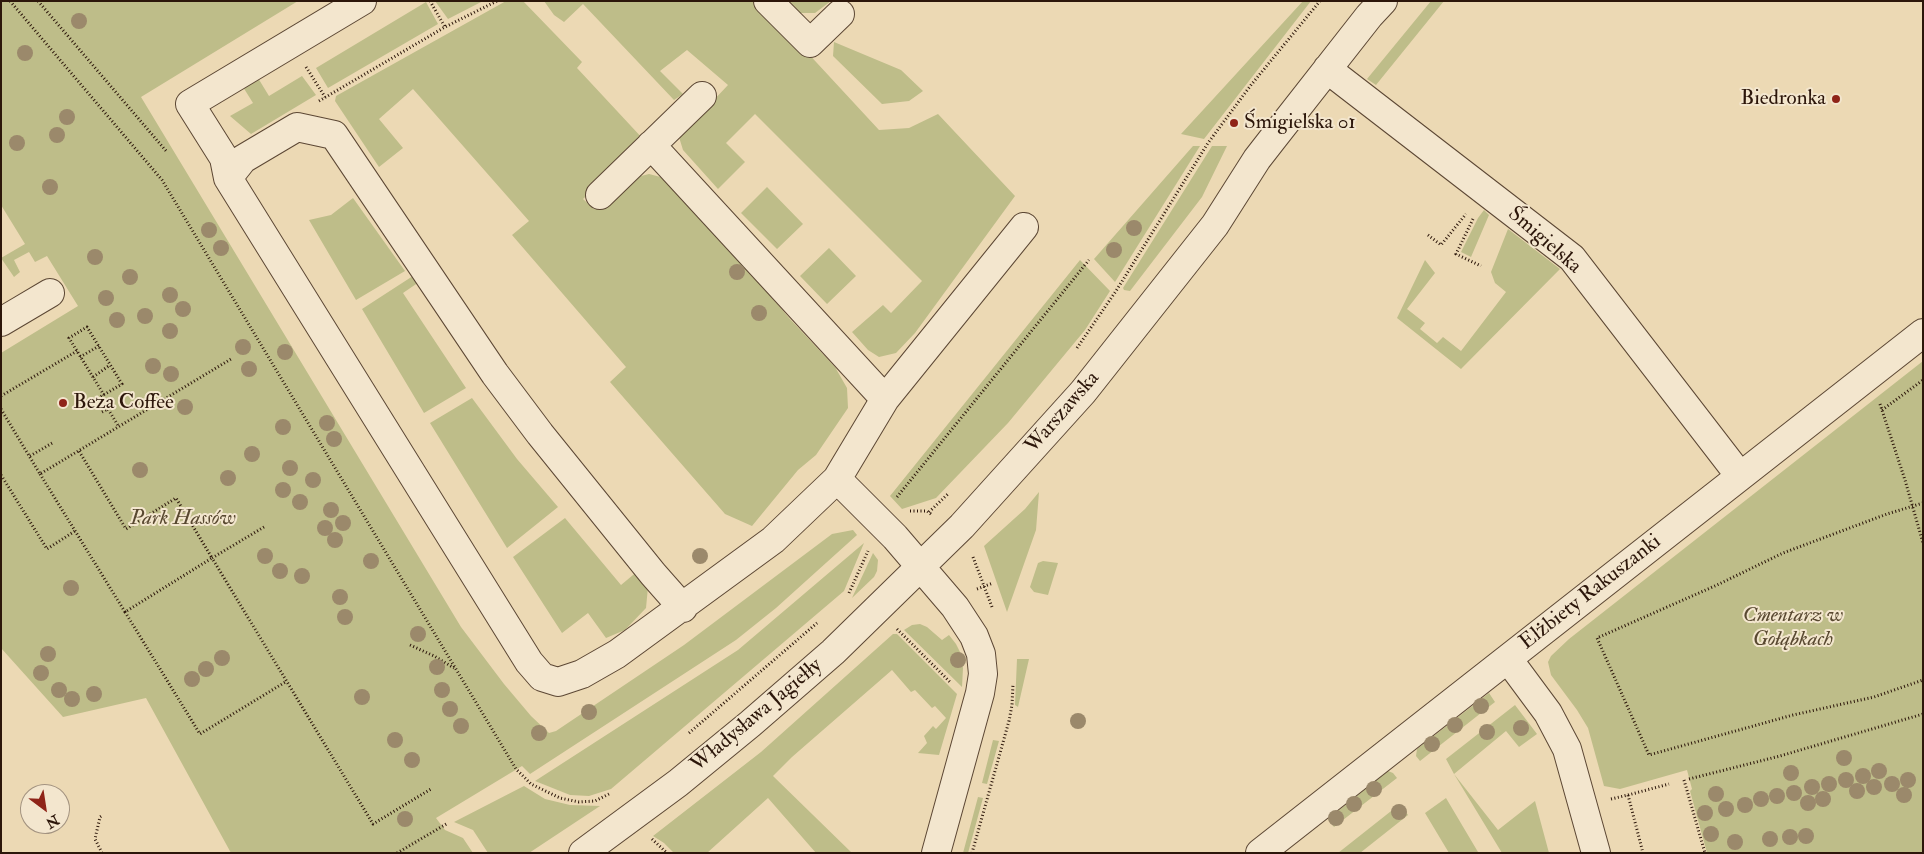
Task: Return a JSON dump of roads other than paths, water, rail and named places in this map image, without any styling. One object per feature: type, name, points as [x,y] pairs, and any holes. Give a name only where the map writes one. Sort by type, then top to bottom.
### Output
[{"type":"street","points":[[362,1],[190,104],[224,158],[228,178],[529,662],[542,677],[558,682],[582,674],[617,654],[773,540],[837,480],[885,399],[1024,227]]},
{"type":"street","points":[[768,1],[810,43],[840,14]]},
{"type":"street","name":"Warszawska","points":[[921,568],[996,490],[1083,392],[1216,225],[1257,159],[1327,69],[1369,6]]},
{"type":"street","name":"Śmigielska","points":[[1327,69],[1572,258],[1740,476]]},
{"type":"street","points":[[600,195],[702,96]]},
{"type":"street","points":[[228,178],[243,159],[297,127],[334,135],[501,381],[540,434],[682,608]]},
{"type":"street","points":[[651,145],[885,399]]},
{"type":"street","points":[[1,322],[50,293]]},
{"type":"street","name":"Elżbiety Rakuszanki","points":[[1260,853],[1923,333]]},
{"type":"street","points":[[837,480],[892,533],[955,607],[974,636],[981,654],[983,674],[980,693],[936,853]]},
{"type":"street","name":"Władysława Jagiełły","points":[[583,853],[678,783],[750,724],[833,652],[921,568]]},
{"type":"street","points":[[1508,659],[1548,713],[1567,749],[1596,853]]},
{"type":"place","name":"Biedronka","points":[[1836,99]]},
{"type":"place","name":"Śmigielska 01","points":[[1234,123]]},
{"type":"place","name":"Beza Coffee","points":[[63,403]]},
{"type":"park label","name":"Park Hassów","points":[[183,519]]},
{"type":"park label","name":"Cmentarz w Gołąbkach","points":[[1793,628]]}]
